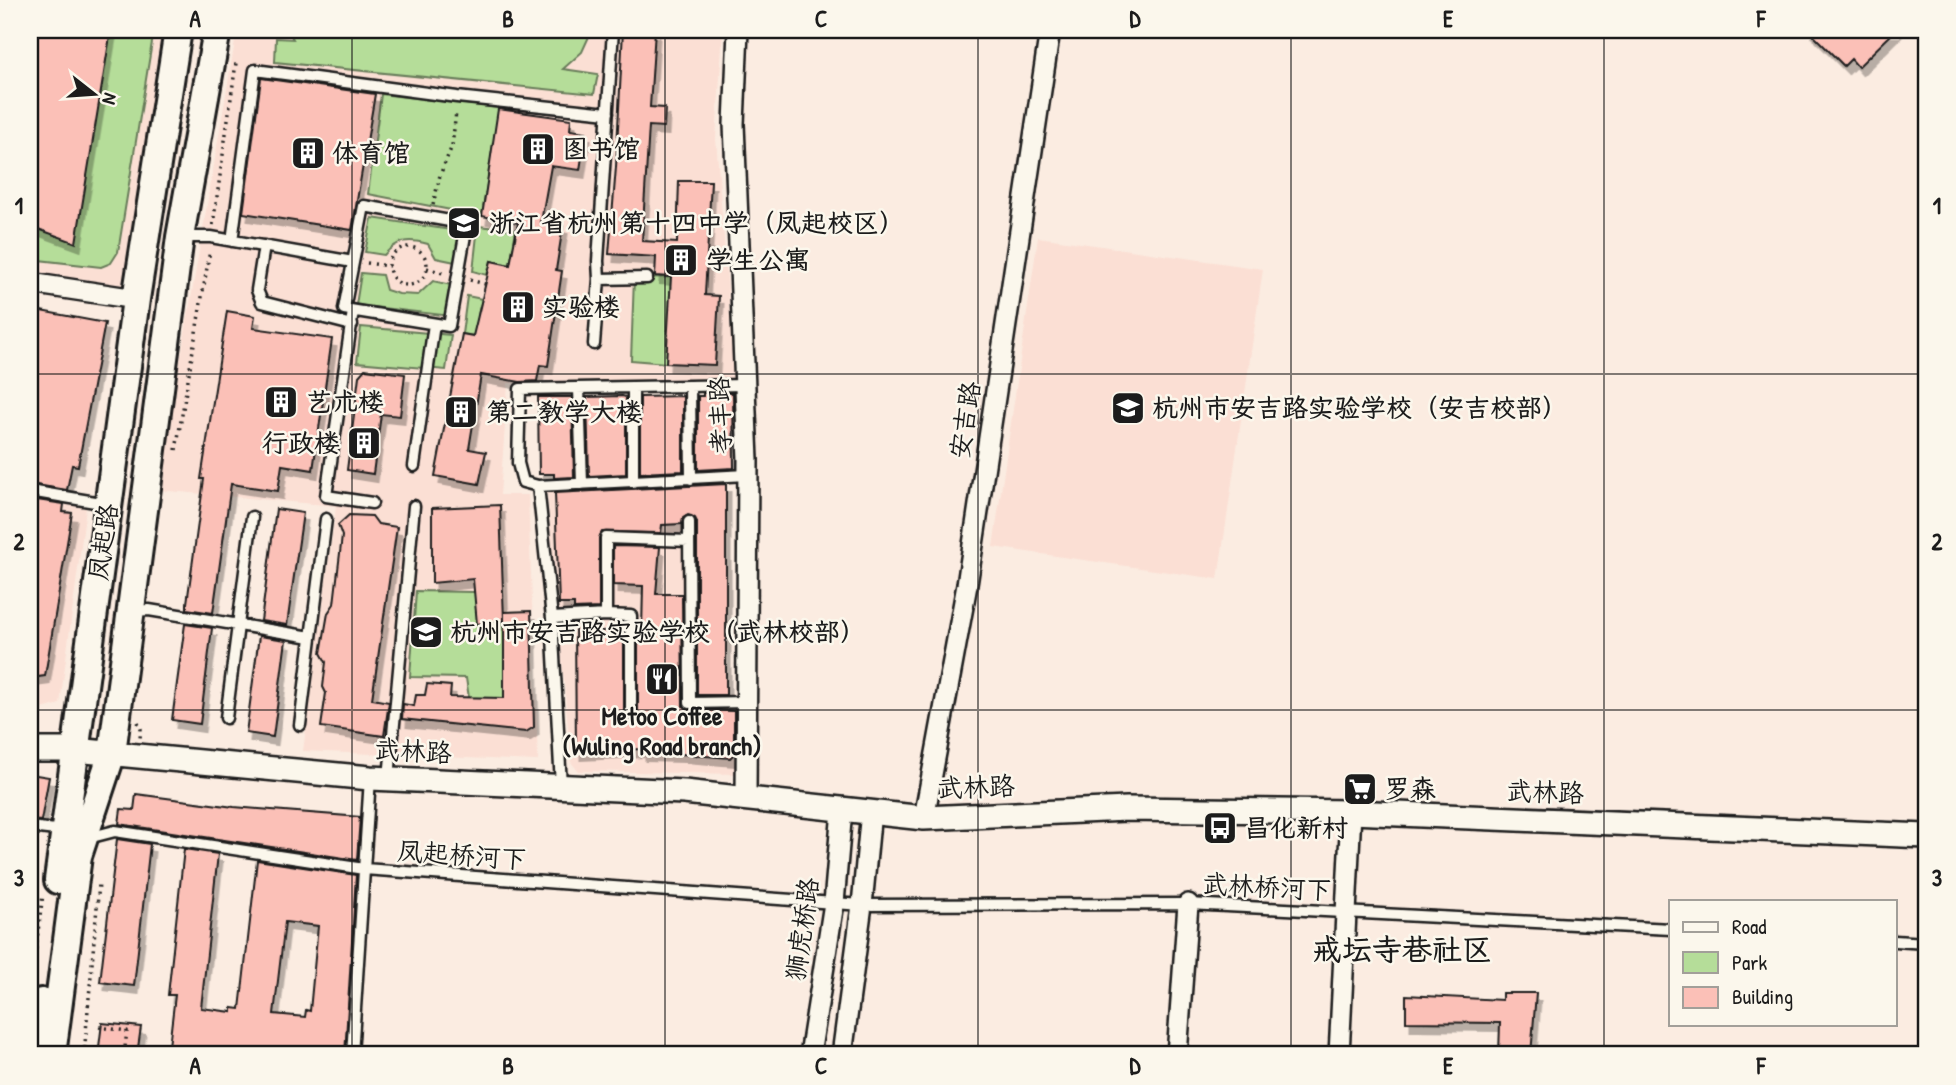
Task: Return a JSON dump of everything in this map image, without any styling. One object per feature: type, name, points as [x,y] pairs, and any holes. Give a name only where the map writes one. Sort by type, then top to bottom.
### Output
[{"type":"main road","name":"凤起路","points":[[34,1055],[34,1019],[70,838],[75,750],[136,299],[178,30]]},
{"type":"main road","points":[[52,1055],[78,856],[70,838],[112,753],[180,237],[217,30]]},
{"type":"street","name":"孝丰路","points":[[738,30],[734,124],[746,385],[747,799]]},
{"type":"street","name":"安吉路","points":[[924,818],[967,585],[1051,30]]},
{"type":"street","points":[[30,283],[136,299]]},
{"type":"street","name":"武林路","points":[[30,750],[75,750],[379,778],[684,792],[924,818],[1127,809],[1351,812],[1926,836]]},
{"type":"street","name":"狮虎桥路","points":[[810,1055],[834,903],[842,810]]},
{"type":"street","name":"狮虎桥路","points":[[842,1055],[862,905],[870,811]]},
{"type":"street","points":[[1339,1055],[1351,812]]},
{"type":"street","points":[[1177,1055],[1188,904]]},
{"type":"lane","points":[[594,344],[613,30]]},
{"type":"lane","points":[[232,241],[255,70],[457,97],[608,113]]},
{"type":"lane","points":[[364,206],[467,224],[449,326],[344,309],[353,261],[364,206]]},
{"type":"lane","points":[[180,237],[211,237],[353,261]]},
{"type":"lane","points":[[264,246],[257,290],[262,302],[352,325]]},
{"type":"lane","points":[[600,279],[646,278]]},
{"type":"lane","points":[[353,311],[326,496],[372,503]]},
{"type":"lane","points":[[414,466],[434,324]]},
{"type":"lane","points":[[746,385],[520,389],[518,463],[523,482],[538,486],[747,475]]},
{"type":"lane","points":[[690,386],[691,479]]},
{"type":"lane","points":[[633,387],[633,482]]},
{"type":"lane","points":[[579,388],[582,484]]},
{"type":"lane","points":[[538,486],[552,618],[561,786]]},
{"type":"lane","points":[[30,491],[108,504]]},
{"type":"lane","points":[[352,1055],[364,869],[379,778],[414,506]]},
{"type":"lane","points":[[226,718],[253,517]]},
{"type":"lane","points":[[300,725],[326,519]]},
{"type":"lane","points":[[689,522],[690,703],[747,702]]},
{"type":"lane","points":[[606,615],[606,538],[689,541]]},
{"type":"lane","points":[[131,611],[149,610],[311,636]]},
{"type":"lane","points":[[552,618],[606,615],[631,617],[631,714]]},
{"type":"lane","name":"凤起桥河下","points":[[30,827],[70,838],[115,831],[364,869],[862,905]]},
{"type":"lane","name":"武林桥河下","points":[[862,905],[1188,904],[1669,929]]},
{"type":"lane","points":[[1896,941],[1926,943]]},
{"type":"path","points":[[433,218],[434,194],[452,146],[457,97]]},
{"type":"path","points":[[402,248],[408,248],[424,256],[427,268],[421,279],[410,285],[398,283],[389,266],[393,255],[402,248]]},
{"type":"path","points":[[353,261],[389,266]]},
{"type":"path","points":[[99,1027],[127,1031],[124,1055]]},
{"type":"shaded area","points":[[30,30],[165,30],[129,287],[30,274]]},
{"type":"shaded area","name":"浙江省杭州第十四中学（凤起校区）","points":[[237,30],[723,30],[716,139],[735,378],[508,383],[500,495],[528,495],[538,761],[303,751],[336,506],[158,490]]},
{"type":"shaded area","name":"杭州市安吉路实验学校（安吉校部）","points":[[1038,237],[1263,269],[1218,579],[993,547]]},
{"type":"shaded area","points":[[694,484],[696,693],[738,695],[738,774],[578,771],[571,762],[547,492]]},
{"type":"shaded area","points":[[30,498],[86,508],[60,704],[32,712],[30,712]]},
{"type":"green space","points":[[30,30],[154,30],[118,252],[111,263],[101,267],[30,259]]},
{"type":"green space","points":[[288,30],[592,30],[582,52],[563,69],[598,74],[594,94],[275,62],[276,38],[293,39]]},
{"type":"green space","points":[[381,94],[499,108],[482,216],[368,194]]},
{"type":"green space","points":[[372,218],[458,231],[460,263],[436,258],[428,244],[415,241],[398,243],[384,255],[365,252]]},
{"type":"green space","points":[[478,226],[516,230],[510,265],[491,261],[487,275],[473,271]]},
{"type":"green space","points":[[361,273],[382,275],[386,290],[399,294],[418,295],[433,281],[456,286],[451,316],[356,305]]},
{"type":"green space","points":[[671,277],[666,363],[631,360],[634,278]]},
{"type":"green space","points":[[467,296],[482,299],[478,315],[487,338],[462,334]]},
{"type":"green space","points":[[361,327],[451,335],[446,370],[357,362]]},
{"type":"green space","points":[[416,591],[474,592],[504,621],[504,698],[469,698],[466,678],[410,677]]},
{"type":"building","points":[[30,30],[111,30],[76,243],[30,226]]},
{"type":"building","points":[[623,30],[655,30],[650,107],[665,108],[664,127],[649,126],[642,241],[677,243],[679,181],[711,181],[705,295],[719,296],[715,365],[666,363],[671,277],[655,276],[656,257],[609,254]]},
{"type":"building","points":[[1808,30],[1896,30],[1858,67],[1851,59],[1844,66]]},
{"type":"building","name":"体育馆","points":[[261,78],[375,94],[352,230],[243,213]]},
{"type":"building","points":[[498,109],[571,119],[570,130],[586,132],[580,170],[551,166],[541,222],[563,226],[556,270],[562,271],[548,366],[540,365],[537,381],[520,382],[481,375],[469,449],[486,452],[479,484],[435,476],[462,334],[473,336],[491,261],[510,265],[518,223],[482,216]]},
{"type":"building","points":[[30,309],[105,323],[78,466],[72,465],[67,490],[30,484]]},
{"type":"building","points":[[227,311],[255,316],[253,328],[332,339],[313,470],[282,465],[278,491],[231,484],[213,613],[187,609],[187,603],[204,479],[201,479]]},
{"type":"building","name":"行政楼","points":[[365,369],[405,374],[400,416],[381,414],[373,474],[347,470],[359,376]]},
{"type":"building","points":[[703,393],[733,393],[734,468],[698,470],[698,396],[703,396]]},
{"type":"building","points":[[683,396],[683,471],[640,473],[640,397]]},
{"type":"building","points":[[538,397],[572,397],[574,477],[554,478],[554,474],[539,474]]},
{"type":"building","points":[[587,397],[626,397],[626,474],[589,476]]},
{"type":"building","points":[[726,484],[726,695],[697,695],[695,518],[688,515],[683,518],[682,524],[662,525],[661,533],[602,532],[599,538],[599,608],[574,609],[574,604],[559,604],[555,493]]},
{"type":"building","points":[[30,499],[64,504],[63,512],[72,513],[45,676],[30,678]]},
{"type":"building","points":[[500,505],[504,621],[477,624],[473,579],[432,583],[432,508]]},
{"type":"building","points":[[276,509],[303,513],[287,625],[261,621]]},
{"type":"building","points":[[349,515],[372,516],[378,524],[397,527],[372,699],[389,702],[384,736],[321,727],[326,693],[323,687],[326,662],[321,653],[328,613],[334,604],[342,536],[338,525]]},
{"type":"building","points":[[613,546],[660,547],[656,594],[682,594],[683,706],[690,710],[734,711],[734,754],[730,758],[641,753],[641,749],[576,752],[575,624],[599,623],[599,631],[624,631],[624,715],[630,721],[635,720],[638,715],[638,631],[642,631],[643,586],[613,585]]},
{"type":"building","points":[[531,611],[534,727],[526,732],[402,719],[403,704],[414,706],[416,695],[425,695],[427,684],[451,686],[450,697],[504,698],[504,612]]},
{"type":"building","points":[[185,624],[212,628],[200,724],[172,720]]},
{"type":"building","points":[[259,636],[286,640],[273,737],[246,733]]},
{"type":"building","points":[[30,774],[49,777],[41,821],[30,820]]},
{"type":"building","points":[[136,794],[234,807],[360,817],[357,860],[119,824],[121,809],[134,810]]},
{"type":"building","points":[[117,839],[150,844],[134,986],[100,982]]},
{"type":"building","points":[[184,849],[218,854],[201,1008],[232,1012],[232,1008],[240,1009],[257,860],[356,875],[345,1055],[168,1055],[175,995],[168,995]],"holes":[[[285,922],[318,926],[310,1011],[306,1010],[305,1017],[274,1014]]]},
{"type":"building","points":[[1502,993],[1536,993],[1531,1055],[1499,1055],[1500,1023],[1406,1022],[1406,995],[1502,1000]]},
{"type":"building","points":[[102,1023],[141,1027],[137,1055],[98,1055]]},
{"type":"place","name":"图书馆","points":[[538,149]]},
{"type":"place","name":"体育馆","points":[[308,153]]},
{"type":"place","name":"浙江省杭州第十四中学（凤起校区）","points":[[464,223]]},
{"type":"place","name":"学生公寓","points":[[681,260]]},
{"type":"place","name":"实验楼","points":[[518,307]]},
{"type":"place","name":"艺术楼","points":[[281,402]]},
{"type":"place","name":"杭州市安吉路实验学校（安吉校部）","points":[[1128,408]]},
{"type":"place","name":"第二教学大楼","points":[[461,412]]},
{"type":"place","name":"行政楼","points":[[364,443]]},
{"type":"place","name":"杭州市安吉路实验学校（武林校部）","points":[[426,632]]},
{"type":"place","name":"Metoo Coffee (Wuling Road branch)","points":[[662,679]]},
{"type":"place","name":"罗森","points":[[1360,789]]},
{"type":"place","name":"昌化新村","points":[[1220,828]]},
{"type":"district","name":"戒坛寺巷社区","points":[[1402,950]]}]
